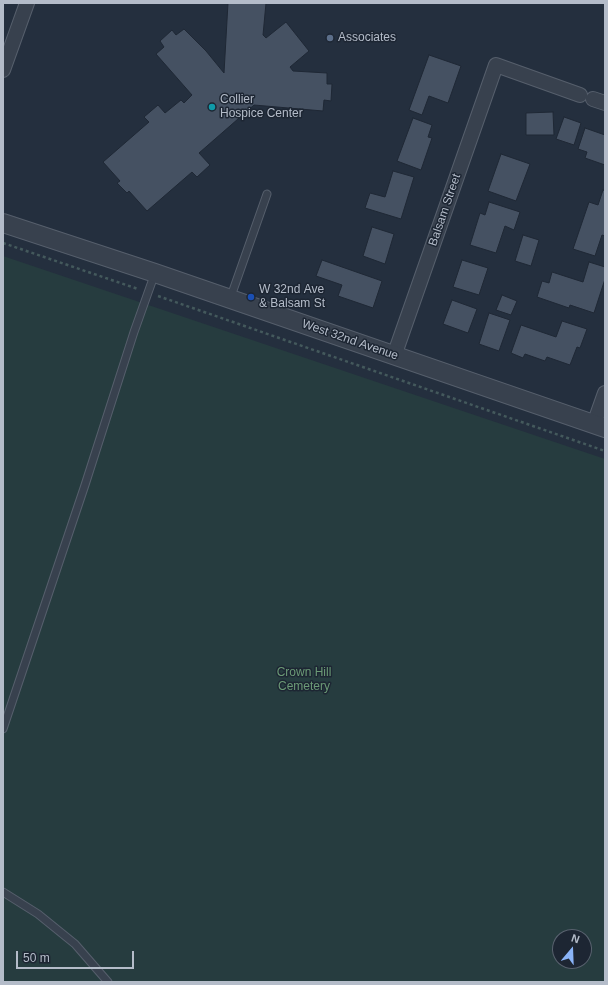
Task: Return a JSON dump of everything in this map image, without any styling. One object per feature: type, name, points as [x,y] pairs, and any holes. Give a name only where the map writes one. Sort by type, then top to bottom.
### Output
[{"type":"street","points":[[3,70],[27,3]]},
{"type":"street","name":"Balsam Street","points":[[394,356],[496,65],[593,99]]},
{"type":"street","name":"West 32nd Avenue","points":[[3,223],[155,273],[600,426]]},
{"type":"street","points":[[600,426],[605,393]]},
{"type":"lane","points":[[230,300],[267,194]]},
{"type":"lane","points":[[3,728],[85,485],[134,332],[155,273]]},
{"type":"lane","points":[[3,892],[38,914],[75,944],[108,982]]},
{"type":"path","points":[[3,243],[605,451]]},
{"type":"green space","name":"Crown Hill Cemetery","points":[[3,256],[605,459],[605,982],[3,982]]},
{"type":"building","name":"Collier Hospice Center","points":[[228,3],[266,3],[263,35],[266,38],[286,22],[309,51],[290,67],[293,71],[327,73],[327,84],[332,84],[331,101],[324,100],[323,111],[254,105],[199,153],[210,165],[197,177],[192,172],[147,211],[129,191],[127,193],[117,183],[120,181],[103,162],[149,122],[144,117],[158,105],[165,113],[181,100],[184,103],[192,95],[156,54],[164,47],[160,41],[172,30],[176,35],[184,29],[206,51],[224,73]]},
{"type":"building","points":[[429,55],[461,66],[448,103],[429,96],[422,115],[409,110]]},
{"type":"building","points":[[553,112],[554,135],[526,135],[526,113]]},
{"type":"building","points":[[564,117],[581,123],[574,145],[556,139]]},
{"type":"building","points":[[413,118],[432,125],[428,137],[432,138],[421,170],[397,161]]},
{"type":"building","points":[[585,128],[605,135],[605,165],[585,158],[587,152],[578,149]]},
{"type":"building","points":[[501,154],[530,164],[516,201],[488,191]]},
{"type":"building","points":[[393,171],[414,177],[401,219],[365,208],[370,193],[385,197]]},
{"type":"building","points":[[603,190],[605,191],[605,236],[602,235],[595,256],[573,249],[589,202],[598,205]]},
{"type":"building","points":[[489,202],[520,212],[514,230],[505,226],[496,253],[470,245],[480,213],[485,215]]},
{"type":"building","points":[[372,227],[394,234],[385,264],[363,256]]},
{"type":"building","points":[[523,235],[539,240],[531,266],[515,261]]},
{"type":"building","points":[[322,260],[382,281],[373,308],[338,296],[342,285],[316,276]]},
{"type":"building","points":[[462,260],[488,268],[479,295],[453,287]]},
{"type":"building","points":[[589,262],[605,267],[605,279],[594,313],[570,305],[569,308],[537,297],[542,281],[549,283],[552,272],[583,282]]},
{"type":"building","points":[[502,295],[517,301],[511,315],[496,310]]},
{"type":"building","points":[[452,300],[477,309],[468,333],[443,324]]},
{"type":"building","points":[[489,313],[510,320],[499,351],[479,344]]},
{"type":"building","points":[[562,321],[587,329],[580,348],[577,347],[570,365],[547,357],[545,361],[525,354],[523,358],[511,353],[521,325],[556,337]]},
{"type":"place","name":"Associates","points":[[330,38]]},
{"type":"place","name":"Collier Hospice Center","points":[[212,107]]},
{"type":"place","name":"W 32nd Ave & Balsam St","points":[[251,297]]}]
